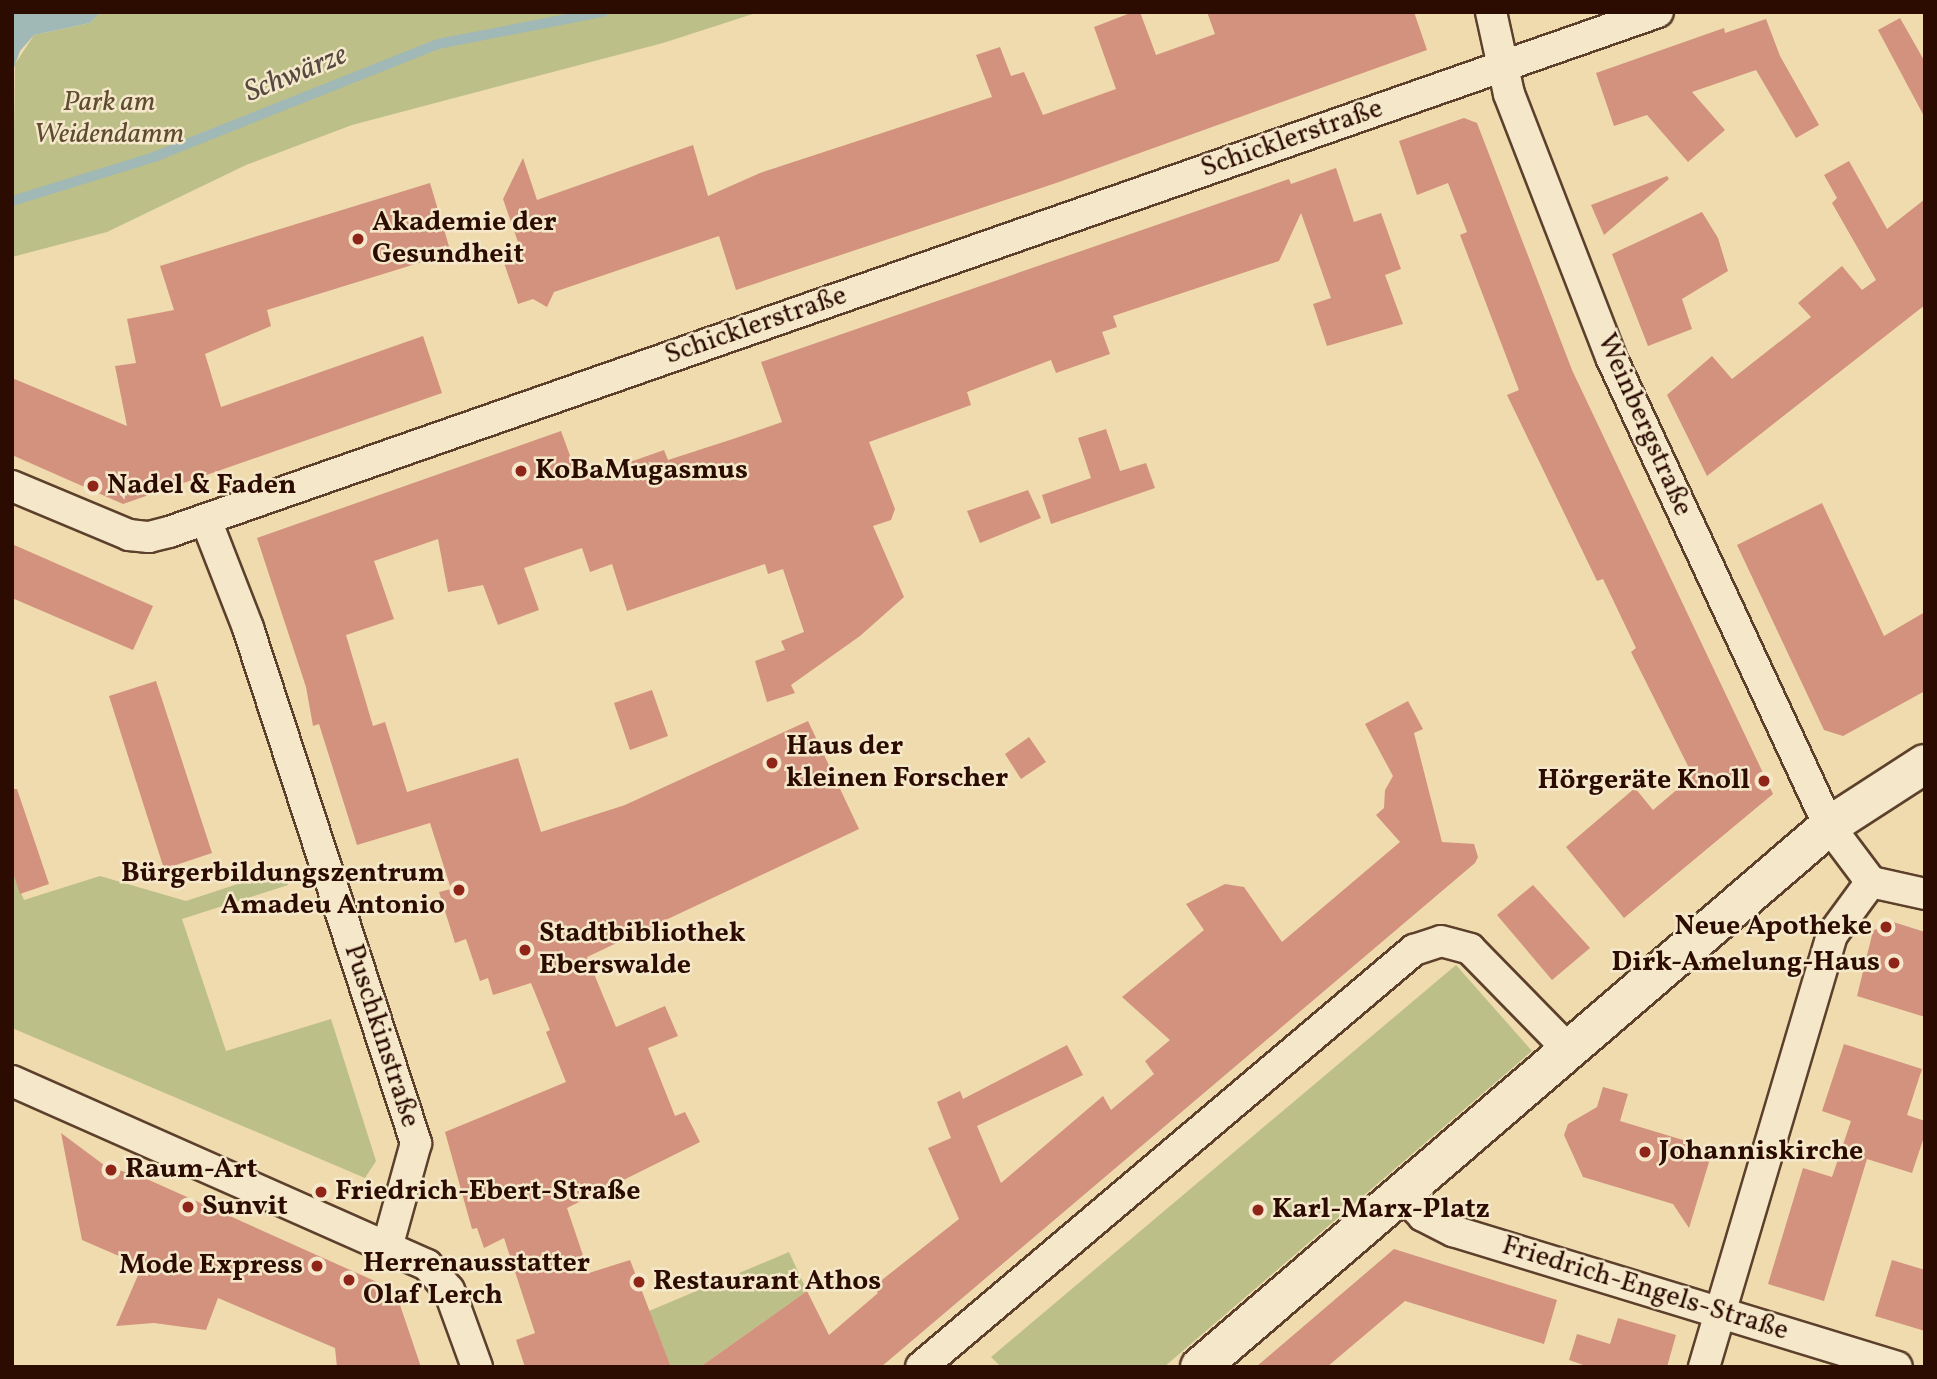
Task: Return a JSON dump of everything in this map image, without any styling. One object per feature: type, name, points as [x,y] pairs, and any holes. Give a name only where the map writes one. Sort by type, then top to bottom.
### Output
[{"type":"main road","points":[[1200,1367],[1829,826],[1925,764]]},
{"type":"street","name":"Weinbergstraße","points":[[1491,12],[1509,94],[1611,357],[1829,826],[1871,882]]},
{"type":"street","name":"Schicklerstraße","points":[[12,486],[129,535],[149,537],[169,532],[1658,12]]},
{"type":"street","name":"Puschkinstraße","points":[[206,520],[248,628],[416,1143],[388,1244]]},
{"type":"street","points":[[1704,1367],[1832,935],[1871,882],[1925,894]]},
{"type":"street","points":[[920,1367],[1414,950],[1441,942],[1470,949],[1570,1051]]},
{"type":"street","points":[[12,1081],[388,1244],[427,1265],[441,1279],[477,1367]]},
{"type":"street","name":"Friedrich-Engels-Straße","points":[[1403,1195],[1423,1216],[1453,1231],[1897,1367]]},
{"type":"green space","name":"Park am Weidendamm","points":[[101,12],[759,12],[663,43],[352,125],[246,165],[107,232],[12,257],[15,64],[34,35],[90,23]]},
{"type":"green space","points":[[283,869],[288,885],[182,919],[226,1051],[331,1019],[376,1161],[365,1178],[12,1028],[12,871],[24,900],[100,876],[186,901]]},
{"type":"green space","name":"Karl-Marx-Platz","points":[[1456,965],[1532,1051],[1164,1367],[1001,1367],[991,1357]]},
{"type":"green space","points":[[789,1252],[807,1291],[700,1367],[671,1367],[649,1311]]},
{"type":"water","points":[[12,12],[101,12],[90,23],[34,35],[20,51],[12,73]]},
{"type":"building","points":[[1133,12],[1140,12],[1156,55],[1215,34],[1207,12],[1414,12],[1427,50],[1059,182],[736,290],[719,236],[554,292],[547,307],[533,299],[518,304],[500,251],[519,245],[503,199],[523,158],[537,200],[693,145],[708,196],[760,173],[992,97],[976,55],[1000,47],[1011,76],[1024,72],[1043,115],[1116,89],[1094,27]]},
{"type":"building","points":[[1900,18],[1925,62],[1925,118],[1878,30]]},
{"type":"building","points":[[1766,19],[1780,56],[1819,125],[1796,138],[1756,70],[1692,92],[1725,130],[1688,162],[1647,115],[1614,126],[1596,73],[1724,28],[1725,33]]},
{"type":"building","points":[[1464,118],[1477,123],[1572,370],[1773,794],[1624,918],[1566,847],[1635,788],[1653,810],[1693,776],[1631,652],[1636,648],[1603,579],[1597,581],[1507,395],[1519,390],[1460,235],[1467,232],[1448,183],[1417,195],[1399,141]]},
{"type":"building","points":[[1849,161],[1887,229],[1925,199],[1925,305],[1707,476],[1667,395],[1712,356],[1732,379],[1811,317],[1798,303],[1842,266],[1862,290],[1876,280],[1832,203],[1837,198],[1824,175]]},
{"type":"building","points":[[1336,168],[1354,222],[1381,213],[1401,269],[1385,275],[1403,324],[1327,346],[1313,304],[1331,298],[1301,213],[1279,261],[1113,316],[1117,327],[1102,332],[1110,354],[1056,373],[1051,360],[967,392],[971,405],[869,442],[895,509],[891,520],[873,526],[904,597],[860,636],[791,685],[795,693],[767,702],[755,661],[785,650],[781,641],[804,632],[783,569],[768,574],[765,564],[627,611],[612,564],[590,572],[582,548],[524,568],[539,610],[498,625],[483,585],[448,592],[438,539],[374,561],[394,619],[346,635],[373,726],[385,722],[407,792],[518,758],[541,832],[625,805],[808,721],[859,829],[587,957],[616,1027],[665,1006],[678,1036],[648,1048],[675,1116],[685,1112],[700,1142],[567,1208],[589,1273],[630,1260],[671,1367],[525,1367],[516,1340],[535,1333],[504,1238],[484,1248],[477,1228],[472,1229],[445,1132],[566,1082],[546,1032],[550,1030],[531,983],[493,995],[488,978],[480,981],[466,939],[455,943],[439,892],[451,889],[430,823],[357,845],[319,724],[313,726],[306,687],[257,538],[561,431],[579,480],[664,450],[668,460],[736,438],[782,422],[761,362],[1289,179],[1291,184]]},
{"type":"building","points":[[1667,176],[1669,179],[1604,235],[1591,205]]},
{"type":"building","points":[[430,183],[451,253],[267,310],[271,326],[205,354],[221,407],[423,336],[442,393],[123,504],[12,455],[12,378],[127,426],[115,366],[136,363],[127,319],[174,310],[160,266]]},
{"type":"building","points":[[1702,212],[1718,238],[1728,271],[1682,299],[1692,329],[1648,346],[1612,254]]},
{"type":"building","points":[[1106,429],[1120,471],[1146,463],[1155,488],[1051,524],[1042,495],[1091,478],[1078,438]]},
{"type":"building","points":[[1028,490],[1041,518],[980,543],[967,511]]},
{"type":"building","points":[[1822,503],[1884,636],[1925,612],[1925,691],[1843,736],[1824,730],[1737,545]]},
{"type":"building","points":[[12,544],[153,606],[133,650],[12,598]]},
{"type":"building","points":[[156,681],[212,853],[164,869],[109,696]]},
{"type":"building","points":[[652,690],[668,736],[630,750],[614,703]]},
{"type":"building","points":[[1408,701],[1423,729],[1414,733],[1442,842],[1474,844],[1478,857],[1475,863],[881,1367],[700,1367],[807,1291],[829,1335],[878,1293],[873,1287],[959,1219],[928,1148],[951,1138],[937,1102],[960,1091],[963,1099],[1067,1045],[1083,1075],[977,1126],[1001,1183],[1103,1096],[1111,1110],[1154,1074],[1145,1061],[1170,1040],[1122,997],[1204,930],[1186,904],[1225,884],[1244,887],[1282,942],[1400,842],[1376,815],[1384,808],[1385,790],[1393,776],[1365,724]]},
{"type":"building","points":[[1029,737],[1046,762],[1021,779],[1005,754]]},
{"type":"building","points":[[12,789],[17,789],[49,884],[20,894],[12,870]]},
{"type":"building","points":[[1533,885],[1590,948],[1552,980],[1497,915]]},
{"type":"building","name":"Dirk-Amelung-Haus","points":[[1890,921],[1925,932],[1925,1017],[1857,996],[1873,931]]},
{"type":"building","points":[[1844,1044],[1922,1069],[1907,1115],[1925,1121],[1925,1134],[1912,1173],[1867,1159],[1824,1301],[1768,1284],[1803,1168],[1832,1177],[1851,1121],[1822,1111]]},
{"type":"building","name":"Johanniskirche","points":[[1603,1087],[1628,1094],[1620,1121],[1713,1149],[1689,1228],[1673,1204],[1583,1177],[1564,1135],[1568,1124],[1597,1107]]},
{"type":"building","points":[[61,1133],[104,1165],[149,1180],[377,1282],[400,1305],[421,1367],[337,1367],[335,1348],[218,1298],[206,1330],[154,1323],[116,1326],[142,1266],[82,1240]]},
{"type":"building","points":[[1394,1249],[1557,1300],[1544,1344],[1405,1301],[1327,1367],[1256,1367]]},
{"type":"building","points":[[1892,1260],[1925,1270],[1925,1331],[1875,1316]]},
{"type":"building","points":[[1618,1318],[1676,1335],[1667,1367],[1589,1367],[1569,1360],[1577,1334],[1610,1344]]},
{"type":"waterway","name":"Schwärze","points":[[12,201],[154,157],[438,44],[603,12]]},
{"type":"place","name":"Akademie der Gesundheit","points":[[358,239]]},
{"type":"place","name":"KoBaMugasmus","points":[[521,471]]},
{"type":"place","name":"Nadel & Faden","points":[[93,486]]},
{"type":"place","name":"Haus der kleinen Forscher","points":[[772,763]]},
{"type":"place","name":"Hörgeräte Knoll","points":[[1764,781]]},
{"type":"place","name":"Bürgerbildungszentrum Amadeu Antonio","points":[[459,890]]},
{"type":"place","name":"Neue Apotheke","points":[[1886,927]]},
{"type":"place","name":"Stadtbibliothek Eberswalde","points":[[525,950]]},
{"type":"place","name":"Dirk-Amelung-Haus","points":[[1894,963]]},
{"type":"place","name":"Johanniskirche","points":[[1645,1152]]},
{"type":"place","name":"Raum-Art","points":[[111,1170]]},
{"type":"place","name":"Friedrich-Ebert-Straße","points":[[321,1192]]},
{"type":"place","name":"Sunvit","points":[[188,1207]]},
{"type":"place","name":"Karl-Marx-Platz","points":[[1258,1210]]},
{"type":"place","name":"Mode Express","points":[[317,1266]]},
{"type":"place","name":"Herrenausstatter Olaf Lerch","points":[[349,1280]]},
{"type":"place","name":"Restaurant Athos","points":[[639,1282]]}]
